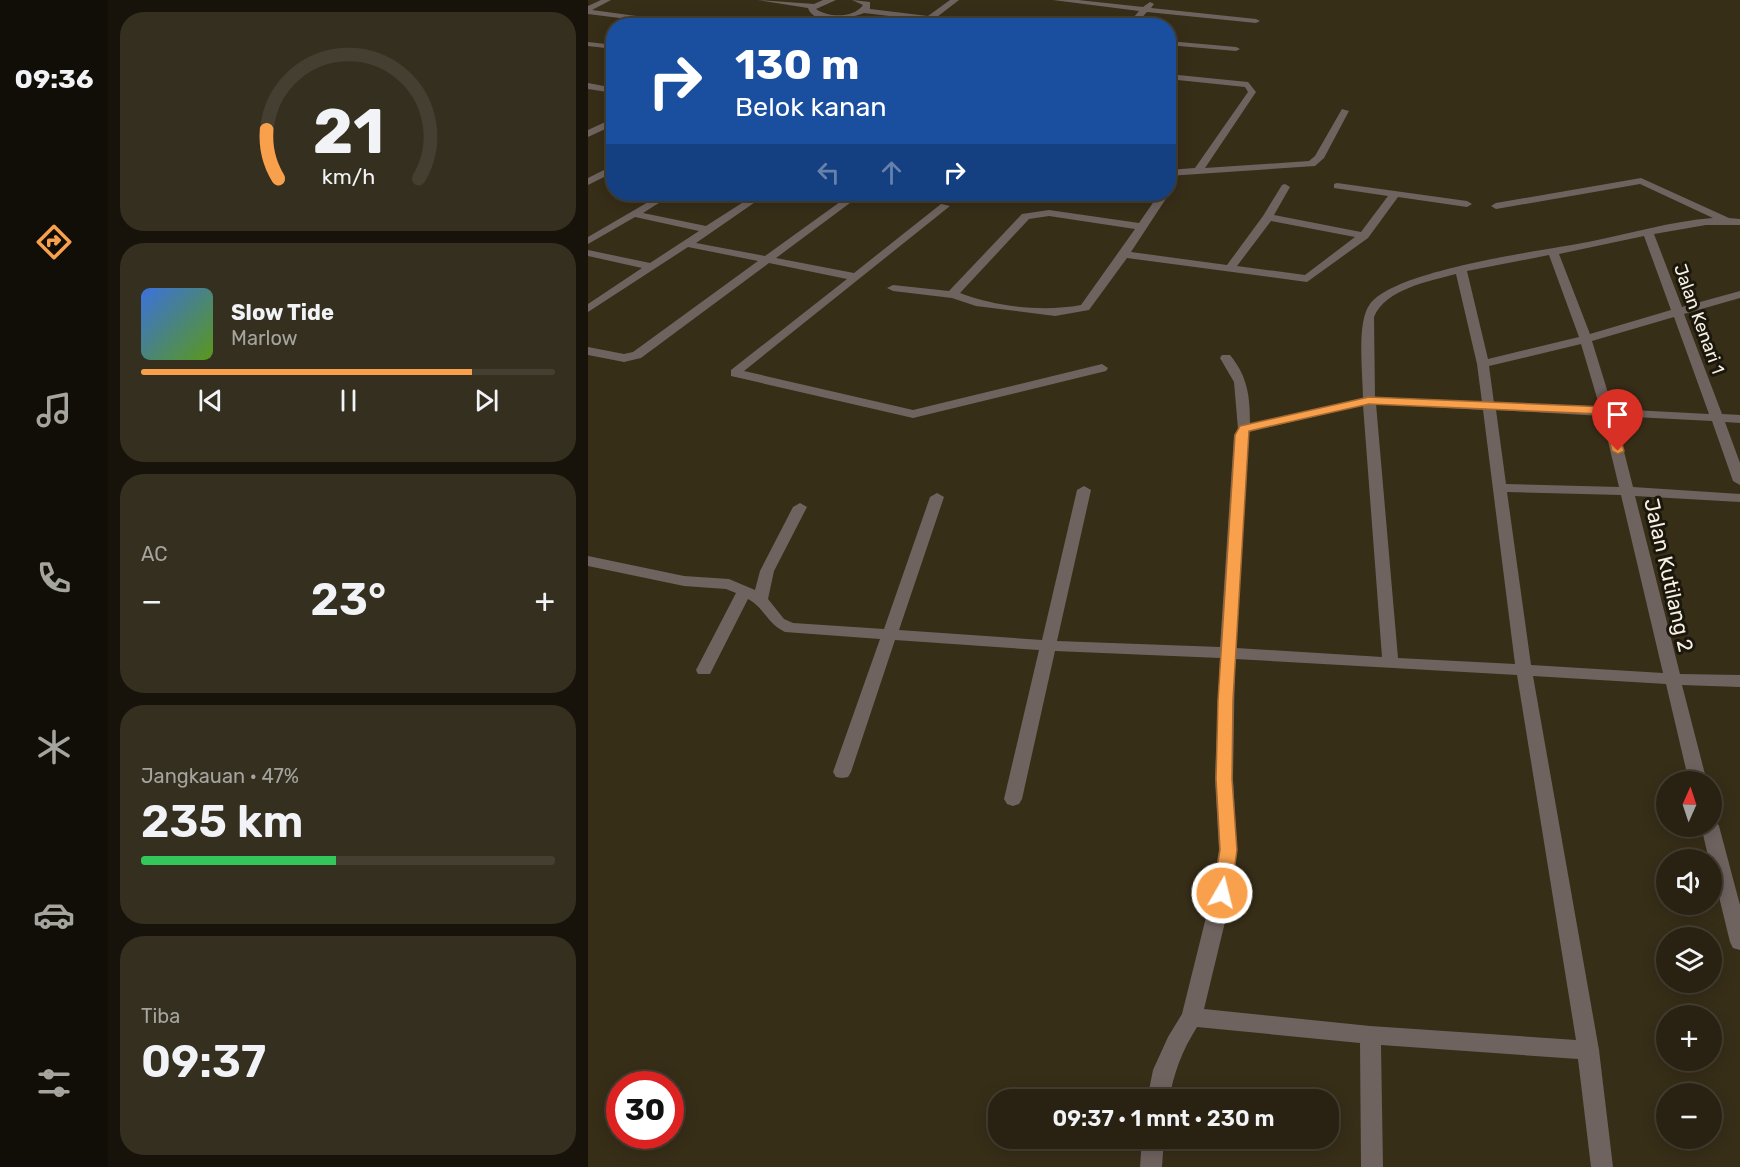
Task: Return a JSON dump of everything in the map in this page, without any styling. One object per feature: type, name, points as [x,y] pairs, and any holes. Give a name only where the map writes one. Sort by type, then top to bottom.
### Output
[{"type":"street","points":[[588,11],[607,0]]},
{"type":"street","points":[[761,0],[813,6],[832,0]]},
{"type":"street","points":[[856,0],[867,4],[863,11]]},
{"type":"street","points":[[813,6],[811,9],[814,12],[831,16],[863,11],[930,18],[955,0]]},
{"type":"street","points":[[1057,0],[1256,21]]},
{"type":"street","points":[[1137,18],[1154,0]]},
{"type":"street","points":[[588,11],[644,18]]},
{"type":"street","points":[[588,44],[606,46]]},
{"type":"street","points":[[1176,44],[1236,49]]},
{"type":"street","points":[[1176,78],[1248,84],[1252,92],[1197,172]]},
{"type":"street","points":[[588,86],[606,89]]},
{"type":"street","points":[[1176,173],[1312,164],[1319,158],[1345,111]]},
{"type":"street","points":[[588,135],[606,125]]},
{"type":"street","points":[[588,182],[606,172]]},
{"type":"street","points":[[1496,206],[1641,181],[1740,228]]},
{"type":"street","points":[[1337,186],[1467,204]]},
{"type":"street","points":[[1231,267],[1268,217],[1285,188]]},
{"type":"street","points":[[1124,254],[1307,279],[1364,236],[1395,194]]},
{"type":"street","points":[[588,241],[656,201]]},
{"type":"street","points":[[588,309],[752,201]]},
{"type":"street","points":[[588,351],[624,358],[637,355],[847,201]]},
{"type":"street","points":[[893,288],[954,296],[976,303],[1054,313],[1084,308],[1159,201]]},
{"type":"street","points":[[945,206],[735,373],[914,414],[1102,368]]},
{"type":"street","points":[[954,296],[955,290],[1026,216],[1049,213],[1142,227]]},
{"type":"street","points":[[634,214],[708,230]]},
{"type":"street","points":[[1268,217],[1364,236]]},
{"type":"street","points":[[1390,662],[1369,400],[1368,317],[1372,305],[1405,287],[1461,271],[1648,232],[1723,219],[1740,222]]},
{"type":"street","points":[[588,225],[608,229]]},
{"type":"street","name":"Jalan Kenari 1","points":[[1648,232],[1740,481]]},
{"type":"street","points":[[687,244],[856,278]]},
{"type":"street","name":"Jalan Kutilang 2","points":[[1553,252],[1586,339],[1607,411],[1695,771]]},
{"type":"street","points":[[588,253],[651,267]]},
{"type":"street","points":[[1461,271],[1483,364],[1524,670],[1588,1050],[1602,1167]]},
{"type":"street","points":[[1483,364],[1586,339],[1740,294]]},
{"type":"street","points":[[1160,1089],[1164,1070],[1171,1053],[1192,1017],[1222,893],[1228,850],[1224,779],[1228,653],[1241,435],[1244,429],[1242,381],[1237,369],[1226,357]]},
{"type":"street","points":[[1244,429],[1369,400],[1607,411],[1740,420]]},
{"type":"street","points":[[1499,488],[1628,490],[1740,498]]},
{"type":"street","points":[[1013,799],[1084,490]]},
{"type":"street","points":[[842,772],[937,497]]},
{"type":"street","points":[[759,599],[767,571],[800,507]]},
{"type":"street","points":[[588,561],[684,581],[729,584],[759,599],[779,623],[791,628],[1050,646],[1228,653],[1740,681]]},
{"type":"street","points":[[704,670],[745,591]]},
{"type":"street","points":[[1713,837],[1740,942]]},
{"type":"street","points":[[1192,1017],[1370,1035],[1588,1050]]},
{"type":"street","points":[[1370,1035],[1372,1167]]},
{"type":"street","points":[[1151,1167],[1152,1149]]},
{"type":"route","points":[[1222,893],[1228,850],[1224,779],[1225,700],[1241,435],[1244,429],[1369,400],[1607,411],[1618,451]]}]
